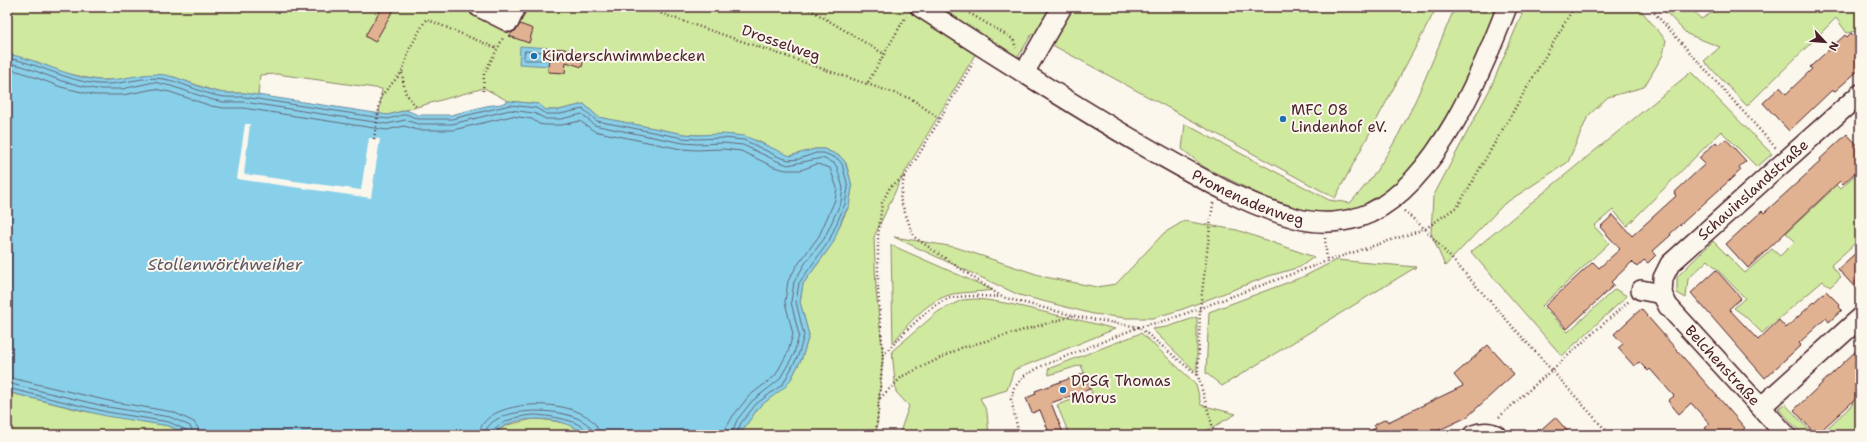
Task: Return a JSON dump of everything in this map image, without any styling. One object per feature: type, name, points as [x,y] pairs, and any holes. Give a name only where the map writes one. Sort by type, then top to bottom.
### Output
[{"type":"street","points":[[479,7],[512,15]]},
{"type":"street","points":[[1024,73],[1062,7]]},
{"type":"street","name":"Promenadenweg","points":[[914,9],[982,46],[1085,112],[1215,186],[1297,219],[1324,222],[1346,221],[1369,213],[1392,200],[1418,173],[1444,139],[1472,89],[1493,43],[1507,7]]},
{"type":"street","name":"Schauinslandstraße","points":[[1662,294],[1663,278],[1670,264],[1860,94]]},
{"type":"street","points":[[1641,290],[1662,294]]},
{"type":"street","name":"Belchenstraße","points":[[1662,294],[1668,306],[1786,435]]},
{"type":"street","points":[[1761,407],[1860,318]]},
{"type":"path","name":"Drosselweg","points":[[642,7],[912,99],[940,119]]},
{"type":"path","points":[[806,7],[884,54]]},
{"type":"path","points":[[1649,7],[1787,160]]},
{"type":"path","points":[[867,84],[884,54],[914,9]]},
{"type":"path","points":[[374,139],[381,96],[402,72],[410,48],[426,18],[498,49],[484,74],[483,91]]},
{"type":"path","points":[[982,46],[940,119],[904,177],[900,199],[914,237],[1002,297]]},
{"type":"path","points":[[402,72],[405,92],[416,107]]},
{"type":"path","points":[[876,435],[883,355],[878,290],[878,237],[882,203],[890,187],[904,177]]},
{"type":"path","points":[[1215,186],[1200,309],[1198,376],[1215,435]]},
{"type":"path","points":[[1392,200],[1425,229],[1610,435]]},
{"type":"path","points":[[1324,222],[1326,261]]},
{"type":"path","points":[[1484,434],[1551,370],[1641,290]]},
{"type":"path","points":[[883,355],[930,310],[950,298],[976,295],[1002,297],[1073,316],[1139,327],[1198,376]]},
{"type":"path","points":[[1019,435],[1012,399],[1014,388],[1024,376],[1042,366],[1139,327],[1168,320],[1200,309]]},
{"type":"path","points":[[879,399],[904,376],[961,348],[1073,316]]},
{"type":"green space","points":[[15,7],[464,7],[511,32],[516,23],[486,7],[1437,7],[1335,198],[1032,34],[1015,62],[982,43],[902,177],[874,237],[876,290],[883,355],[876,435],[739,435],[759,407],[791,379],[802,358],[809,335],[800,302],[803,284],[828,250],[849,206],[852,188],[846,163],[840,156],[824,149],[815,149],[790,156],[758,141],[735,135],[683,134],[598,117],[584,104],[559,110],[546,110],[538,104],[508,101],[484,88],[388,115],[379,114],[382,89],[277,74],[260,75],[258,96],[244,93],[224,93],[214,91],[174,77],[144,75],[121,80],[97,80],[65,73],[37,62],[7,54],[7,23]]},
{"type":"green space","points":[[1455,7],[1496,7],[1488,33],[1453,105],[1428,145],[1397,186],[1371,208],[1324,217],[1269,199],[1204,167],[1182,149],[1185,124],[1329,200],[1350,203],[1368,182],[1398,135],[1411,110]]},
{"type":"green space","points":[[1533,7],[1638,7],[1666,40],[1663,55],[1644,87],[1608,97],[1588,116],[1568,162],[1504,204],[1445,266],[1431,233],[1433,197],[1491,87],[1524,9]]},
{"type":"green space","points":[[1661,7],[1690,7],[1701,19],[1722,7],[1860,7],[1860,27],[1856,31],[1847,33],[1836,18],[1747,106],[1704,61],[1720,47],[1687,34]]},
{"type":"green space","points":[[1691,72],[1772,154],[1757,167],[1721,131],[1627,226],[1613,210],[1594,226],[1609,243],[1542,306],[1568,332],[1615,289],[1627,296],[1562,356],[1471,252]]},
{"type":"green space","points":[[1860,170],[1860,239],[1831,265],[1841,277],[1830,287],[1823,281],[1762,333],[1745,316],[1734,308],[1745,298],[1708,260],[1688,279],[1686,298],[1677,293],[1677,277],[1713,241],[1745,273],[1772,249],[1780,256],[1795,241],[1786,233],[1831,191],[1820,179],[1825,174],[1840,189]]},
{"type":"green space","points":[[1184,221],[1237,230],[1314,257],[1300,267],[1269,276],[1183,309],[1153,318],[1126,318],[1093,314],[1019,295],[894,237],[955,247],[1045,277],[1097,287],[1116,284],[1164,233]]},
{"type":"green space","points":[[891,245],[993,290],[953,294],[944,297],[927,307],[919,314],[893,343]]},
{"type":"green space","points":[[1336,260],[1416,267],[1222,386],[1206,373],[1209,312],[1305,276]]},
{"type":"green space","points":[[976,299],[1014,305],[1115,329],[1014,370],[1007,390],[980,398],[987,412],[989,435],[899,435],[909,406],[896,392],[892,351],[939,311],[962,300]]},
{"type":"green space","points":[[1197,317],[1197,373],[1152,329],[1167,327]]},
{"type":"green space","points":[[1141,333],[1196,384],[1201,405],[1236,414],[1199,435],[1067,435],[1069,434],[1057,405],[1092,393],[1081,365],[1049,375],[1048,369]]},
{"type":"green space","points":[[7,392],[84,411],[169,426],[188,435],[7,435]]},
{"type":"green space","points":[[1860,394],[1860,435],[1820,435],[1853,404],[1847,398]]},
{"type":"green space","points":[[1785,404],[1814,435],[1803,435],[1778,408]]},
{"type":"green space","points":[[533,419],[568,424],[586,435],[492,435],[507,425]]},
{"type":"water","name":"Kinderschwimmbecken","points":[[520,46],[549,48],[549,66],[519,64]]},
{"type":"water","name":"Stollenwörthweiher","points":[[7,54],[18,56],[63,72],[98,80],[115,80],[148,74],[157,74],[177,78],[218,92],[244,93],[388,115],[406,110],[418,115],[451,115],[486,106],[501,104],[508,101],[539,104],[546,110],[559,110],[584,104],[598,117],[684,134],[723,134],[745,136],[790,156],[815,149],[824,149],[840,156],[845,162],[852,188],[849,206],[844,214],[833,243],[803,284],[800,302],[809,335],[802,358],[785,387],[759,407],[739,435],[586,435],[569,425],[538,419],[517,421],[508,424],[492,435],[188,435],[169,426],[106,416],[7,392]]},
{"type":"pier","points":[[245,124],[250,124],[244,174],[361,190],[369,138],[380,139],[371,198],[237,179]]},
{"type":"building","points":[[382,7],[395,7],[375,42],[365,36]]},
{"type":"building","points":[[520,24],[533,29],[529,43],[509,36]]},
{"type":"building","points":[[1851,33],[1860,42],[1860,69],[1834,92],[1832,90],[1789,131],[1763,103],[1780,87],[1786,94],[1812,69],[1810,67],[1845,35],[1847,37]]},
{"type":"building","points":[[549,48],[564,49],[585,54],[582,67],[566,62],[565,73],[548,72]]},
{"type":"building","points":[[1847,134],[1860,148],[1860,168],[1843,184],[1840,181],[1748,268],[1726,244],[1762,211],[1764,213],[1821,161],[1820,159]]},
{"type":"building","points":[[1726,139],[1746,161],[1739,167],[1741,170],[1653,251],[1656,255],[1648,263],[1644,260],[1637,267],[1632,262],[1611,282],[1614,285],[1567,329],[1545,306],[1593,262],[1599,268],[1620,249],[1600,227],[1613,215],[1632,236],[1676,196],[1674,193],[1705,164],[1699,158],[1716,142],[1719,145]]},
{"type":"building","points":[[1860,249],[1860,293],[1838,269]]},
{"type":"building","points":[[1716,270],[1741,298],[1729,309],[1758,340],[1779,320],[1786,328],[1826,291],[1840,305],[1839,307],[1842,310],[1829,322],[1826,318],[1799,343],[1801,345],[1765,378],[1691,293]]},
{"type":"building","points":[[1641,309],[1745,428],[1738,435],[1711,435],[1705,428],[1710,424],[1691,403],[1679,414],[1668,401],[1674,396],[1650,369],[1648,371],[1639,362],[1634,366],[1618,348],[1623,344],[1614,334]]},
{"type":"building","points":[[1488,345],[1514,374],[1467,417],[1429,435],[1361,435],[1376,428],[1374,425],[1386,419],[1388,422],[1463,386],[1454,375]]},
{"type":"building","points":[[1860,347],[1860,395],[1816,435],[1794,410]]},
{"type":"building","points":[[1085,373],[1090,389],[1051,403],[1064,435],[1050,435],[1040,410],[1032,413],[1026,398],[1036,394],[1035,391]]},
{"type":"building","points":[[1555,417],[1571,435],[1535,435]]},
{"type":"place","name":"Kinderschwimmbecken","points":[[534,56]]},
{"type":"place","name":"MFC 08 Lindenhof eV.","points":[[1283,119]]},
{"type":"place","name":"DPSG Thomas Morus","points":[[1063,390]]}]
